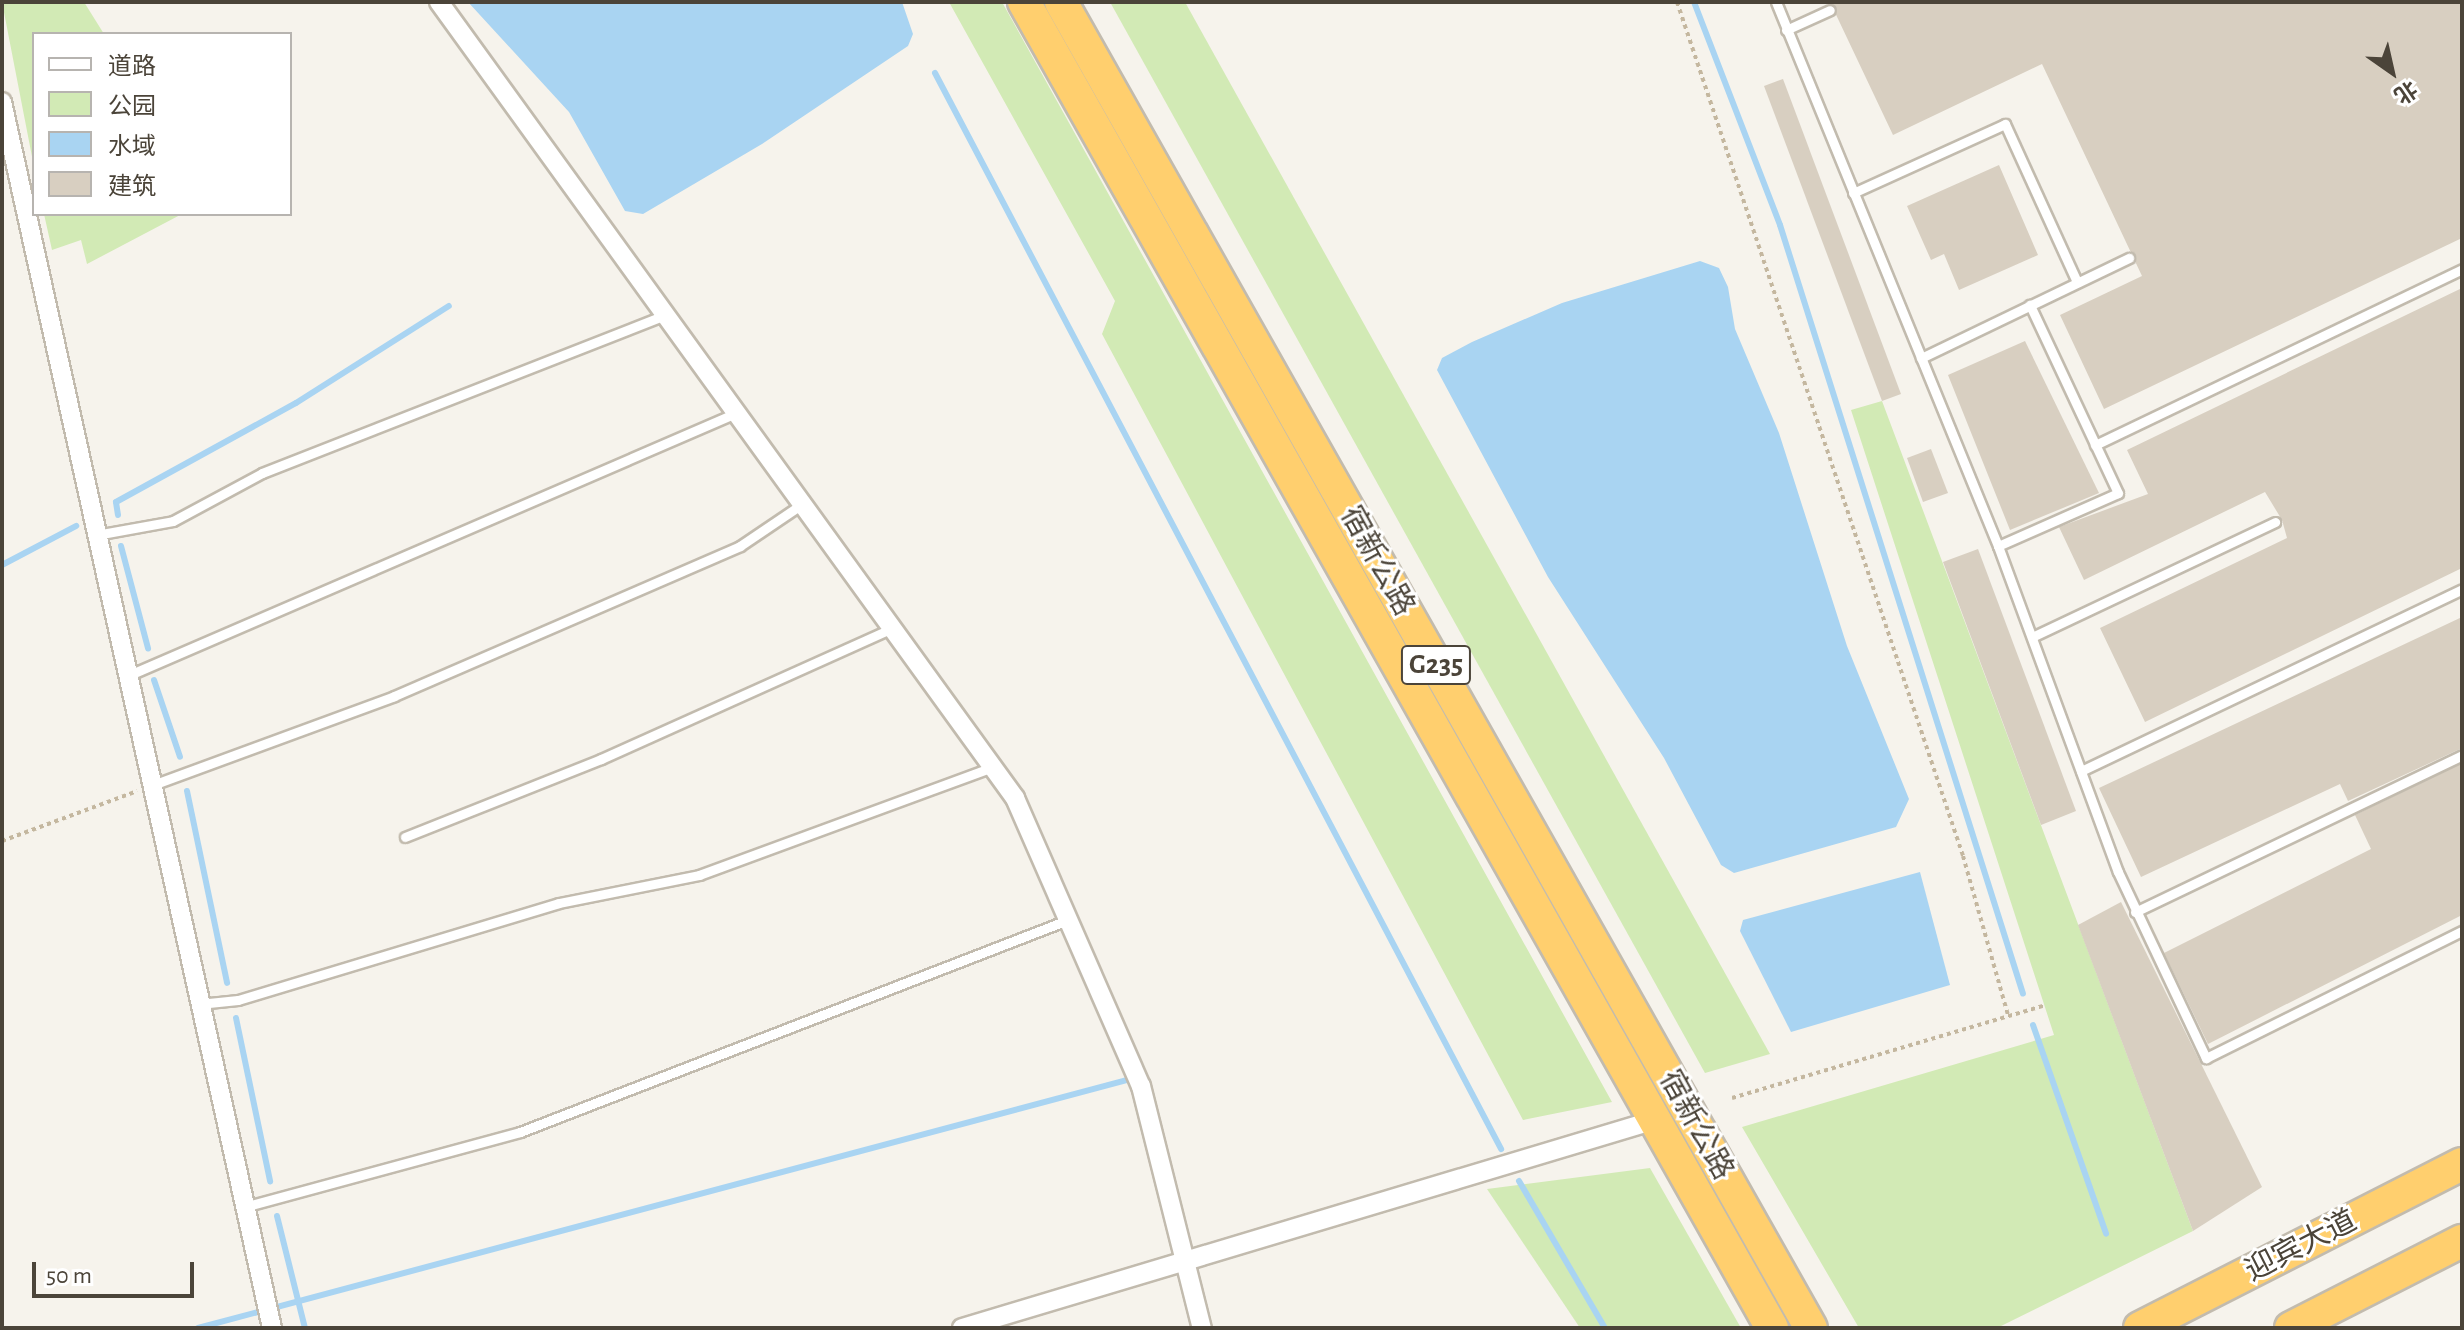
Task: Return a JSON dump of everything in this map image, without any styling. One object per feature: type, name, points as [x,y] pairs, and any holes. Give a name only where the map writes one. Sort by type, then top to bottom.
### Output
[{"type":"highway","name":"宿新公路","points":[[1024,2],[1772,1328]]},
{"type":"highway","name":"宿新公路","points":[[1061,2],[1811,1328]]},
{"type":"highway","name":"迎宾大道","points":[[2140,1328],[2462,1164]]},
{"type":"highway","points":[[2291,1328],[2462,1241]]},
{"type":"street","points":[[439,2],[896,626],[993,767],[1070,919],[1141,1086],[1189,1260],[1202,1328]]},
{"type":"street","points":[[2,102],[269,1316]]},
{"type":"street","points":[[962,1328],[1655,1120]]},
{"type":"lane","points":[[1776,2],[1998,546],[2135,912],[2206,1058],[2462,931]]},
{"type":"lane","points":[[1786,30],[1830,10]]},
{"type":"lane","points":[[1853,193],[2005,124],[2077,282]]},
{"type":"lane","points":[[1921,358],[2129,258]]},
{"type":"lane","points":[[2095,445],[2462,269]]},
{"type":"lane","points":[[1998,546],[2118,493],[2030,305]]},
{"type":"lane","points":[[96,535],[173,521],[262,473],[667,314]]},
{"type":"lane","points":[[127,676],[739,412]]},
{"type":"lane","points":[[150,786],[394,696],[711,558],[805,501]]},
{"type":"lane","points":[[2032,637],[2275,522]]},
{"type":"lane","points":[[2081,771],[2462,589]]},
{"type":"lane","points":[[405,837],[601,759],[896,626]]},
{"type":"lane","points":[[2135,912],[2462,755]]},
{"type":"lane","points":[[199,1004],[238,1000],[559,903],[699,875],[993,767]]},
{"type":"lane","points":[[244,1207],[549,1122],[1070,919]]},
{"type":"path","points":[[1677,2],[1761,236],[2008,1015]]},
{"type":"path","points":[[2,841],[150,786]]},
{"type":"path","points":[[1732,1098],[2045,1005]]},
{"type":"green space","points":[[2,2],[84,2],[103,32],[32,32],[32,157]]},
{"type":"green space","points":[[949,2],[1002,2],[1612,1102],[1523,1120],[1102,334],[1115,301]]},
{"type":"green space","points":[[1110,2],[1185,2],[1770,1054],[1705,1073]]},
{"type":"green space","points":[[44,216],[178,216],[87,264],[81,240],[52,250]]},
{"type":"green space","points":[[1882,401],[2193,1231],[1997,1328],[1859,1328],[1742,1127],[2054,1035],[1851,410]]},
{"type":"green space","points":[[1650,1168],[1741,1328],[1580,1328],[1487,1189]]},
{"type":"water","points":[[468,2],[902,2],[913,34],[908,46],[762,144],[643,214],[625,211],[569,112]]},
{"type":"water","points":[[1700,261],[1719,268],[1728,287],[1735,329],[1779,433],[1847,646],[1909,799],[1896,827],[1734,873],[1721,865],[1664,758],[1548,577],[1437,370],[1442,358],[1562,303]]},
{"type":"water","points":[[1920,872],[1950,985],[1791,1032],[1740,931],[1743,920]]},
{"type":"building","points":[[1830,2],[2462,2],[2462,238],[2104,409],[2060,315],[2142,276],[2042,64],[1893,135]]},
{"type":"building","points":[[1783,79],[1901,394],[1882,401],[1764,86]]},
{"type":"building","points":[[1999,165],[2038,255],[1959,290],[1944,254],[1931,260],[1907,206]]},
{"type":"building","points":[[2462,288],[2462,568],[2145,722],[2100,628],[2287,538],[2282,520],[2265,492],[2084,580],[2059,527],[2148,494],[2127,450]]},
{"type":"building","points":[[2025,341],[2099,493],[2010,530],[1948,375]]},
{"type":"building","points":[[1931,449],[1948,493],[1923,502],[1907,458]]},
{"type":"building","points":[[1978,549],[2076,811],[2041,825],[1943,562]]},
{"type":"building","points":[[2462,617],[2462,748],[2348,801],[2340,784],[2141,877],[2099,788]]},
{"type":"building","points":[[2462,763],[2462,915],[2208,1044],[2164,953],[2371,849],[2355,815]]},
{"type":"building","points":[[2121,902],[2262,1187],[2193,1231],[2078,925]]},
{"type":"waterway","points":[[1694,2],[1780,225],[2023,994]]},
{"type":"waterway","points":[[935,73],[1501,1149]]},
{"type":"waterway","points":[[118,515],[116,502],[296,403],[449,306]]},
{"type":"waterway","points":[[2,565],[76,526]]},
{"type":"waterway","points":[[121,546],[148,648]]},
{"type":"waterway","points":[[154,680],[180,757]]},
{"type":"waterway","points":[[187,791],[227,983]]},
{"type":"waterway","points":[[236,1018],[270,1181]]},
{"type":"waterway","points":[[2033,1025],[2106,1234]]},
{"type":"waterway","points":[[198,1328],[1127,1080]]},
{"type":"waterway","points":[[1519,1181],[1605,1328]]},
{"type":"waterway","points":[[277,1216],[305,1328]]}]
